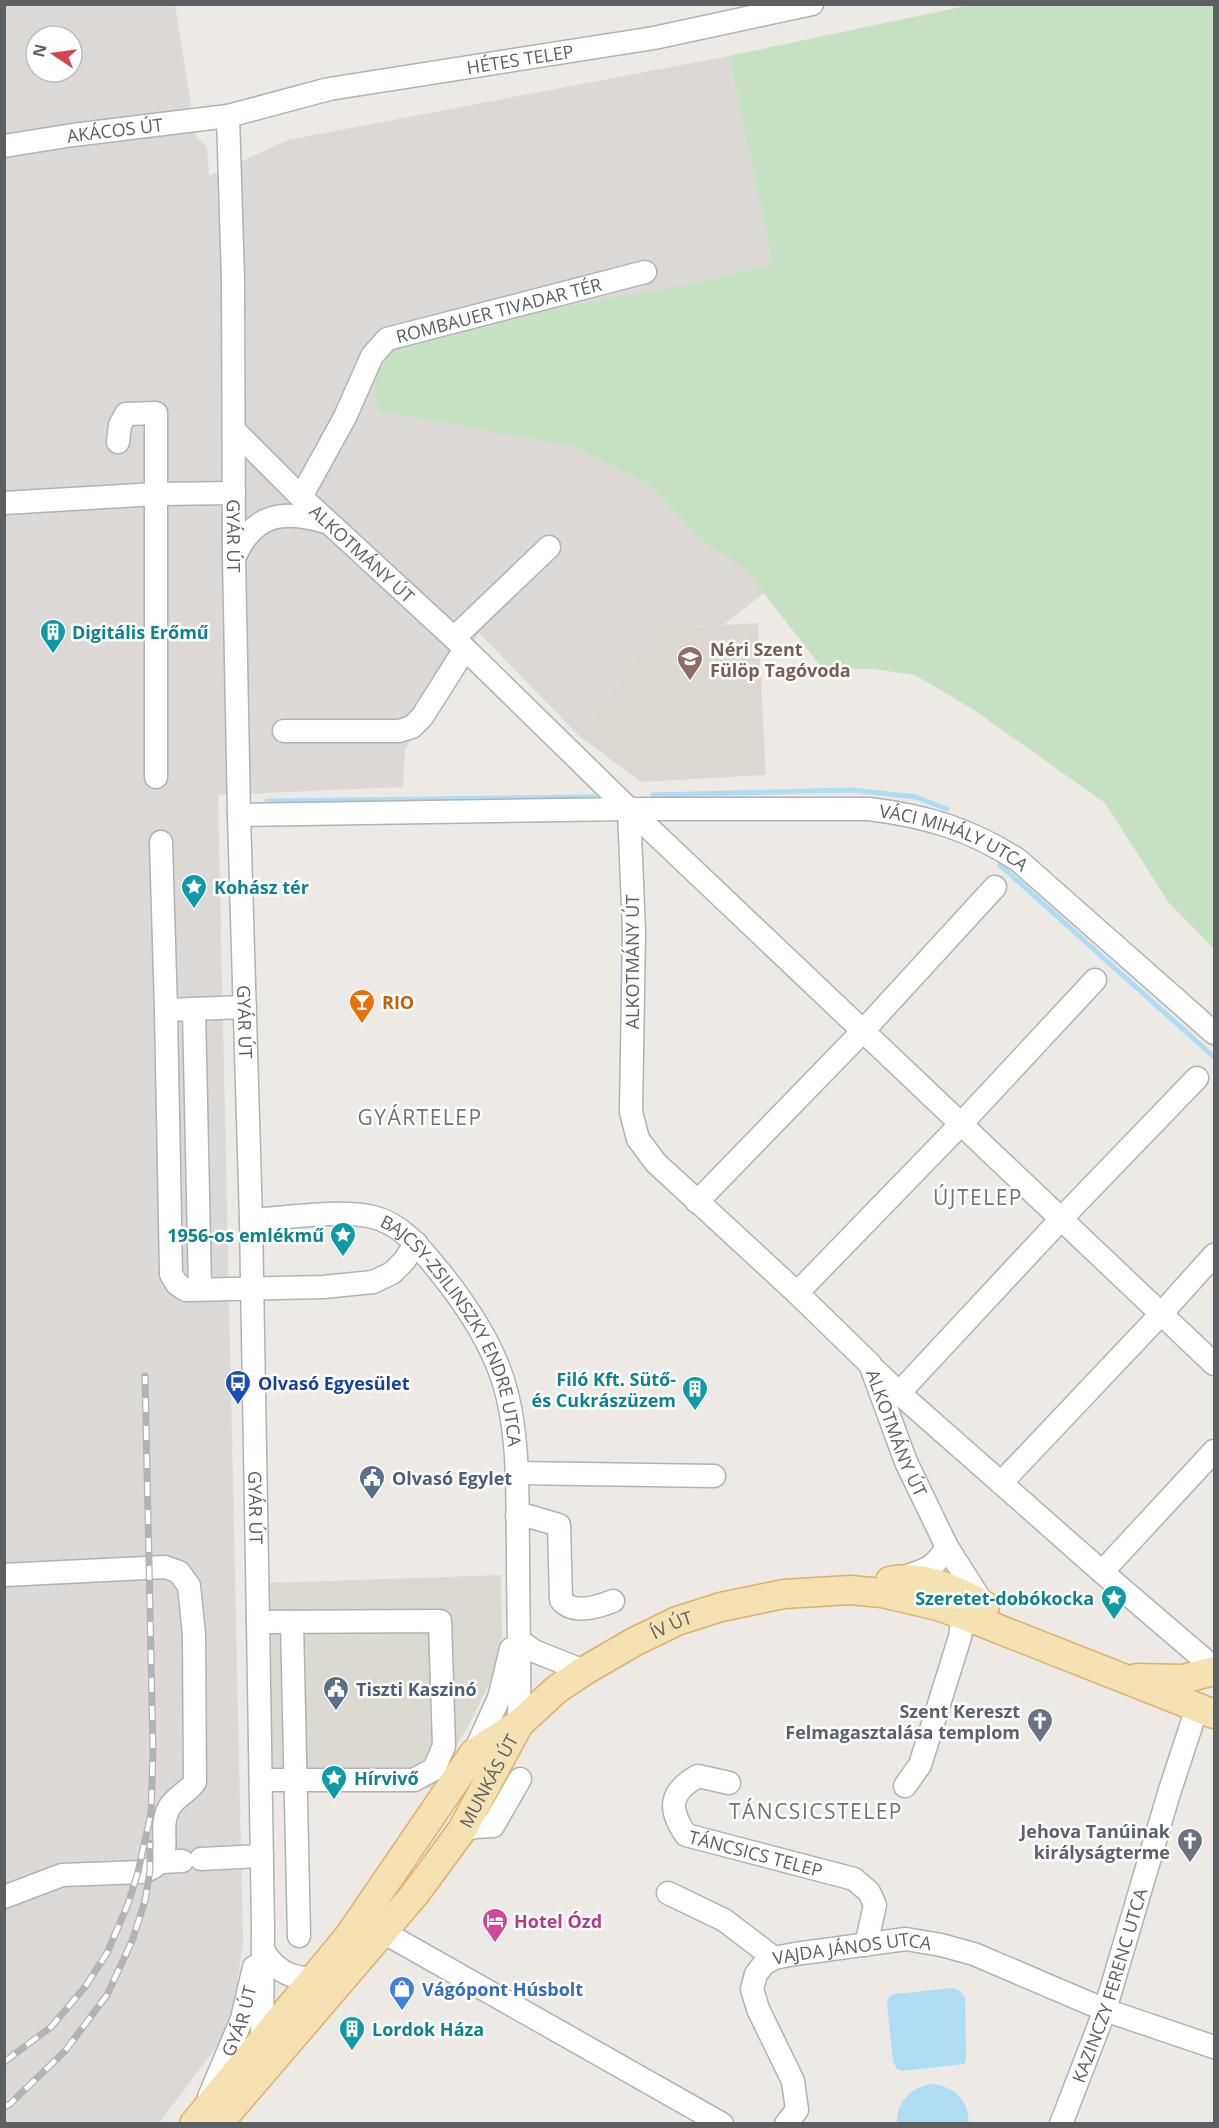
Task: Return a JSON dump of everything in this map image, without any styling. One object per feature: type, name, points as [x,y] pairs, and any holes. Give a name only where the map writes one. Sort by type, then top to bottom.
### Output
[{"type":"main road","name":"ÍV ÚT","points":[[519,1724],[558,1689],[584,1671],[634,1642],[677,1621],[711,1610],[784,1594],[850,1590],[898,1579],[936,1583],[1078,1660],[1206,1711]]},
{"type":"main road","name":"ÍV ÚT","points":[[850,1590],[966,1601]]},
{"type":"main road","points":[[1120,1678],[1182,1679],[1215,1669]]},
{"type":"main road","points":[[1206,1711],[1215,1675]]},
{"type":"main road","name":"MUNKÁS ÚT","points":[[205,2119],[263,2038],[349,1936],[474,1753],[519,1724]]},
{"type":"main road","name":"MUNKÁS ÚT","points":[[205,2119],[261,2075],[415,1894],[462,1830],[519,1724]]},
{"type":"street","name":"HÉTES TELEP","points":[[228,116],[328,88],[654,38],[812,4]]},
{"type":"street","name":"AKÁCOS ÚT","points":[[4,146],[228,116]]},
{"type":"street","name":"GYÁR ÚT","points":[[228,116],[233,280],[234,557],[239,815],[251,1220],[261,1780],[263,1928],[261,2075]]},
{"type":"street","name":"ROMBAUER TIVADAR TÉR","points":[[301,497],[345,417],[372,356],[387,339],[645,272]]},
{"type":"street","points":[[118,442],[120,425],[126,414],[156,413],[156,777]]},
{"type":"street","name":"ALKOTMÁNY ÚT","points":[[234,430],[301,497],[460,643],[629,809],[634,932],[631,1112],[638,1139],[646,1152],[697,1202],[797,1293],[870,1364],[906,1462],[947,1547],[966,1601]]},
{"type":"street","points":[[4,502],[234,492]]},
{"type":"street","points":[[234,557],[241,543],[256,525],[274,516],[294,514],[330,523]]},
{"type":"street","points":[[284,731],[399,731],[412,727],[422,717],[460,643],[549,547]]},
{"type":"street","points":[[629,809],[1215,1364]]},
{"type":"street","name":"VÁCI MIHÁLY UTCA","points":[[239,815],[629,809],[869,809],[895,812],[951,825],[984,838],[1018,860],[1215,1033]]},
{"type":"street","points":[[161,842],[171,1274],[177,1284],[186,1290],[323,1287],[373,1282],[392,1274],[416,1243]]},
{"type":"street","points":[[697,1202],[863,1031],[994,887]]},
{"type":"street","points":[[797,1293],[961,1124],[1095,980]]},
{"type":"street","points":[[166,1010],[244,1007]]},
{"type":"street","points":[[194,1009],[201,1289]]},
{"type":"street","points":[[899,1393],[1061,1219],[1197,1078]]},
{"type":"street","name":"BAJCSY-ZSILINSZKY ENDRE UTCA","points":[[251,1220],[340,1214],[373,1217],[388,1223],[416,1243],[454,1290],[488,1343],[503,1380],[511,1419],[517,1473],[519,1724]]},
{"type":"street","points":[[1000,1483],[1215,1255]]},
{"type":"street","points":[[870,1364],[899,1393],[1000,1483],[1215,1669]]},
{"type":"street","points":[[1102,1572],[1215,1450]]},
{"type":"street","points":[[517,1473],[714,1476]]},
{"type":"street","points":[[518,1515],[559,1525],[561,1600],[566,1606],[576,1608],[600,1606],[613,1601]]},
{"type":"street","points":[[898,1579],[931,1567],[947,1547]]},
{"type":"street","points":[[4,1575],[165,1567],[179,1572],[189,1586],[194,1634],[195,1782],[167,1810],[164,1828],[165,1849],[181,1861]]},
{"type":"street","points":[[905,1786],[920,1765],[960,1637],[966,1601]]},
{"type":"street","points":[[258,1622],[440,1621],[444,1746],[434,1769],[414,1780],[261,1780]]},
{"type":"street","points":[[292,1622],[299,1936]]},
{"type":"street","points":[[519,1631],[534,1651],[584,1671]]},
{"type":"street","points":[[474,1753],[499,1698],[519,1631]]},
{"type":"street","name":"KAZINCZY FERENC UTCA","points":[[1061,2124],[1105,2010],[1169,1793],[1206,1711]]},
{"type":"street","name":"TÁNCSICS TELEP","points":[[729,1783],[698,1776],[682,1785],[675,1800],[676,1820],[686,1835],[854,1879],[869,1892],[875,1905],[867,1945]]},
{"type":"street","points":[[462,1830],[493,1826],[520,1779]]},
{"type":"street","points":[[4,1897],[62,1875],[142,1872],[181,1861],[262,1856]]},
{"type":"street","points":[[668,1893],[724,1920],[774,1958]]},
{"type":"street","name":"GYÁR ÚT","points":[[205,2119],[242,2019],[263,1928]]},
{"type":"street","points":[[349,1936],[392,1937],[722,2124]]},
{"type":"street","name":"VAJDA JÁNOS UTCA","points":[[786,2124],[797,2110],[793,2081],[758,2009],[752,1989],[756,1974],[764,1964],[774,1958],[906,1939],[940,1945],[974,1954],[1105,2010],[1215,2047]]},
{"type":"street","name":"GYÁR ÚT","points":[[263,1950],[277,1968],[298,1978],[344,1977]]},
{"type":"shaded area","points":[[5,5],[175,5],[196,137],[207,147],[209,176],[288,140],[729,56],[773,264],[682,286],[378,411],[574,447],[651,486],[702,541],[745,569],[764,593],[723,625],[657,629],[579,736],[479,633],[405,749],[403,787],[218,795],[243,1942],[234,2005],[224,2037],[159,2123],[5,2124]]},
{"type":"shaded area","name":"Néri Szent Fülöp Tagóvoda","points":[[758,623],[766,775],[641,782],[579,736],[657,629]]},
{"type":"shaded area","points":[[501,1575],[502,1635],[490,1682],[470,1723],[431,1788],[272,1789],[270,1583]]},
{"type":"green space","points":[[970,5],[1214,5],[1214,949],[1169,903],[1105,803],[974,710],[915,675],[874,669],[822,668],[745,569],[702,541],[651,486],[574,447],[378,411],[373,384],[400,335],[682,286],[773,264],[729,56]]},
{"type":"water","points":[[953,1988],[965,1997],[966,2060],[964,2064],[902,2071],[897,2069],[893,2061],[887,2004],[889,1997],[894,1994]]},
{"type":"water","points":[[934,2084],[955,2092],[960,2097],[964,2102],[969,2123],[897,2123],[900,2107],[907,2096],[919,2088]]},
{"type":"waterway","points":[[653,795],[852,790],[916,797],[947,809]]},
{"type":"waterway","points":[[267,801],[595,797]]},
{"type":"waterway","points":[[1000,865],[1214,1057]]},
{"type":"railway","points":[[4,2062],[51,2027],[85,1987],[107,1953],[128,1904],[138,1872],[151,1813],[153,1751],[145,1376]]},
{"type":"railway","points":[[4,2107],[10,2104],[65,2051],[107,1995],[132,1941],[145,1901],[150,1870],[150,1843]]},
{"type":"place","name":"Digitális Erőmű","points":[[53,655]]},
{"type":"place","name":"Néri Szent Fülöp Tagóvoda","points":[[690,682]]},
{"type":"place","name":"Kohász tér","points":[[194,910]]},
{"type":"place","name":"RIO","points":[[362,1025]]},
{"type":"place","name":"1956-os emlékmű","points":[[343,1258]]},
{"type":"place","name":"Olvasó Egyesület","points":[[238,1406]]},
{"type":"place","name":"Filó Kft. Sütő- és Cukrászüzem","points":[[695,1412]]},
{"type":"place","name":"Olvasó Egylet","points":[[372,1501]]},
{"type":"place","name":"Szeretet-dobókocka","points":[[1114,1621]]},
{"type":"place","name":"Tiszti Kaszinó","points":[[336,1712]]},
{"type":"place","name":"Szent Kereszt Felmagasztalása templom","points":[[1040,1744]]},
{"type":"place","name":"Hírvivő","points":[[334,1801]]},
{"type":"place","name":"Jehova Tanúinak királyságterme","points":[[1190,1864]]},
{"type":"place","name":"Hotel Ózd","points":[[495,1944]]},
{"type":"place","name":"Vágópont Húsbolt","points":[[402,2012]]},
{"type":"place","name":"Lordok Háza","points":[[352,2052]]},
{"type":"district","name":"GYÁRTELEP","points":[[420,1117]]},
{"type":"district","name":"ÚJTELEP","points":[[978,1197]]},
{"type":"district","name":"TÁNCSICSTELEP","points":[[816,1811]]}]
